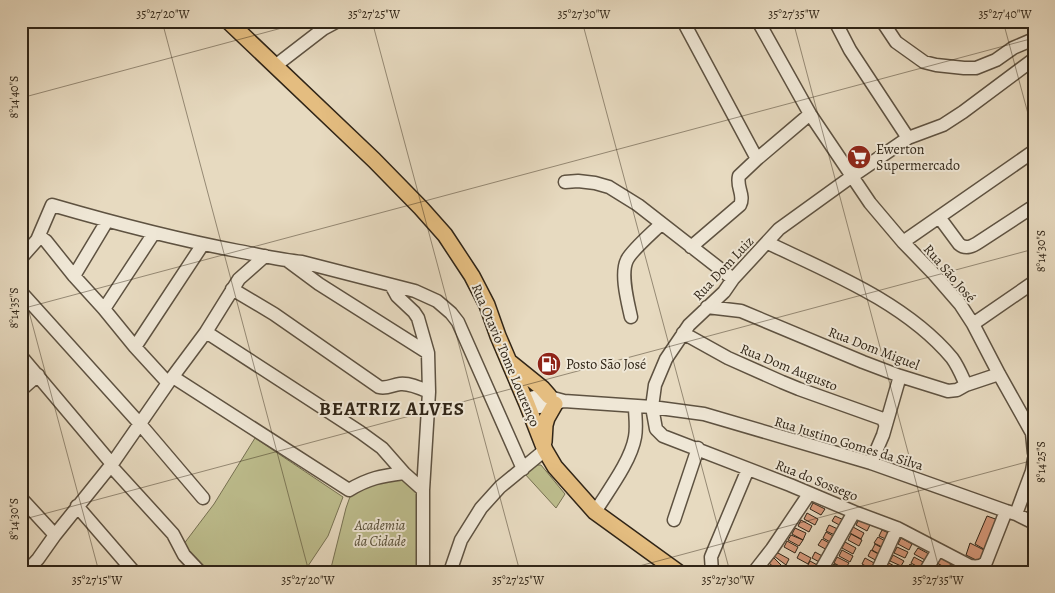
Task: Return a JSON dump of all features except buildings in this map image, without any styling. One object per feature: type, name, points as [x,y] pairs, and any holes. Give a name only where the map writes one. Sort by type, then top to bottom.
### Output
[{"type":"main road","name":"Rua Otavio Tome Lourenço","points":[[228,21],[374,160],[445,235],[480,290],[544,448],[555,467],[595,512],[678,572]]},
{"type":"main road","points":[[508,360],[556,400],[545,425],[544,448]]},
{"type":"street","points":[[275,66],[338,21]]},
{"type":"street","points":[[683,21],[757,159]]},
{"type":"street","name":"Rua São José","points":[[758,21],[810,114],[851,177],[903,242],[960,304],[973,324],[999,374],[1033,429],[1034,453]]},
{"type":"street","points":[[835,21],[850,50],[908,138]]},
{"type":"street","points":[[882,21],[896,42],[924,62],[936,65],[976,68],[996,60],[1014,48],[1034,39]]},
{"type":"street","name":"Rua Dom Luiz","points":[[652,406],[655,385],[666,360],[683,332],[724,292],[733,279],[780,230],[851,177],[908,138],[943,124],[963,112],[1034,59]]},
{"type":"street","points":[[691,246],[740,205],[742,195],[738,186],[739,176],[810,114]]},
{"type":"street","points":[[903,242],[1034,151]]},
{"type":"street","points":[[565,182],[578,181],[609,187],[638,205],[733,279]]},
{"type":"street","points":[[21,258],[37,240],[52,205],[154,233],[288,261],[302,262],[415,291],[437,301],[458,322],[523,469]]},
{"type":"street","points":[[939,217],[959,244],[962,247],[966,247],[979,242],[1034,206]]},
{"type":"street","points":[[74,276],[106,221]]},
{"type":"street","points":[[632,317],[625,288],[625,266],[627,259],[662,224]]},
{"type":"street","points":[[104,309],[154,233]]},
{"type":"street","points":[[37,240],[42,238],[46,241],[135,347],[171,380],[349,490],[362,482],[376,477],[404,473]]},
{"type":"street","points":[[768,243],[858,287],[907,317],[928,333],[953,359],[966,385]]},
{"type":"street","points":[[135,347],[203,244]]},
{"type":"street","points":[[26,566],[38,559],[77,506],[111,465],[206,332],[239,279],[265,256]]},
{"type":"street","points":[[288,261],[319,284],[428,353]]},
{"type":"street","points":[[973,324],[1034,282]]},
{"type":"street","points":[[391,286],[397,296],[418,318],[428,353],[423,572]]},
{"type":"street","points":[[232,289],[274,314],[379,387],[386,388],[408,384],[428,392]]},
{"type":"street","points":[[21,292],[140,424],[203,498]]},
{"type":"street","name":"Rua Dom Miguel","points":[[724,292],[741,311]]},
{"type":"street","name":"Rua Dom Miguel","points":[[707,308],[741,311],[863,362],[948,391],[957,390],[999,374]]},
{"type":"street","points":[[206,332],[360,432],[382,448],[404,473],[424,490]]},
{"type":"street","name":"Rua Dom Augusto","points":[[683,332],[728,358],[799,389],[883,419],[885,424]]},
{"type":"street","points":[[21,356],[111,465],[173,534],[184,555],[200,572]]},
{"type":"street","points":[[21,390],[38,375]]},
{"type":"street","points":[[870,464],[883,434],[900,376]]},
{"type":"street","points":[[527,404],[530,398],[538,396],[556,400]]},
{"type":"street","name":"Rua Justino Gomes da Silva","points":[[556,400],[652,406],[704,414],[870,464],[1011,513],[1034,523]]},
{"type":"street","points":[[595,512],[633,447],[636,434],[635,406]]},
{"type":"street","name":"Rua do Sossego","points":[[652,406],[656,430],[663,436],[698,448],[897,528],[968,569],[986,562],[1011,513]]},
{"type":"street","points":[[450,572],[461,540],[481,508],[500,487],[523,469],[544,448]]},
{"type":"street","points":[[674,520],[698,448]]},
{"type":"street","points":[[1011,513],[1032,471],[1034,459]]},
{"type":"street","points":[[712,572],[711,557],[748,469]]},
{"type":"street","points":[[754,572],[809,494]]},
{"type":"street","points":[[21,498],[55,535]]},
{"type":"street","points":[[77,506],[134,572]]},
{"type":"street","points":[[820,572],[854,512]]},
{"type":"street","points":[[877,572],[897,528]]},
{"type":"street","points":[[925,572],[938,550]]},
{"type":"green space","points":[[255,438],[343,497],[328,536],[304,572],[208,572],[183,545],[214,504]]},
{"type":"green space","points":[[537,465],[541,465],[565,494],[556,508],[524,473]]},
{"type":"green space","name":"Academia da Cidade","points":[[398,478],[414,486],[419,496],[418,572],[330,572],[352,491],[358,486]]},
{"type":"place","name":"Ewerton Supermercado","points":[[859,157]]},
{"type":"place","name":"Posto São José","points":[[549,364]]},
{"type":"district","name":"BEATRIZ ALVES","points":[[392,408]]}]
